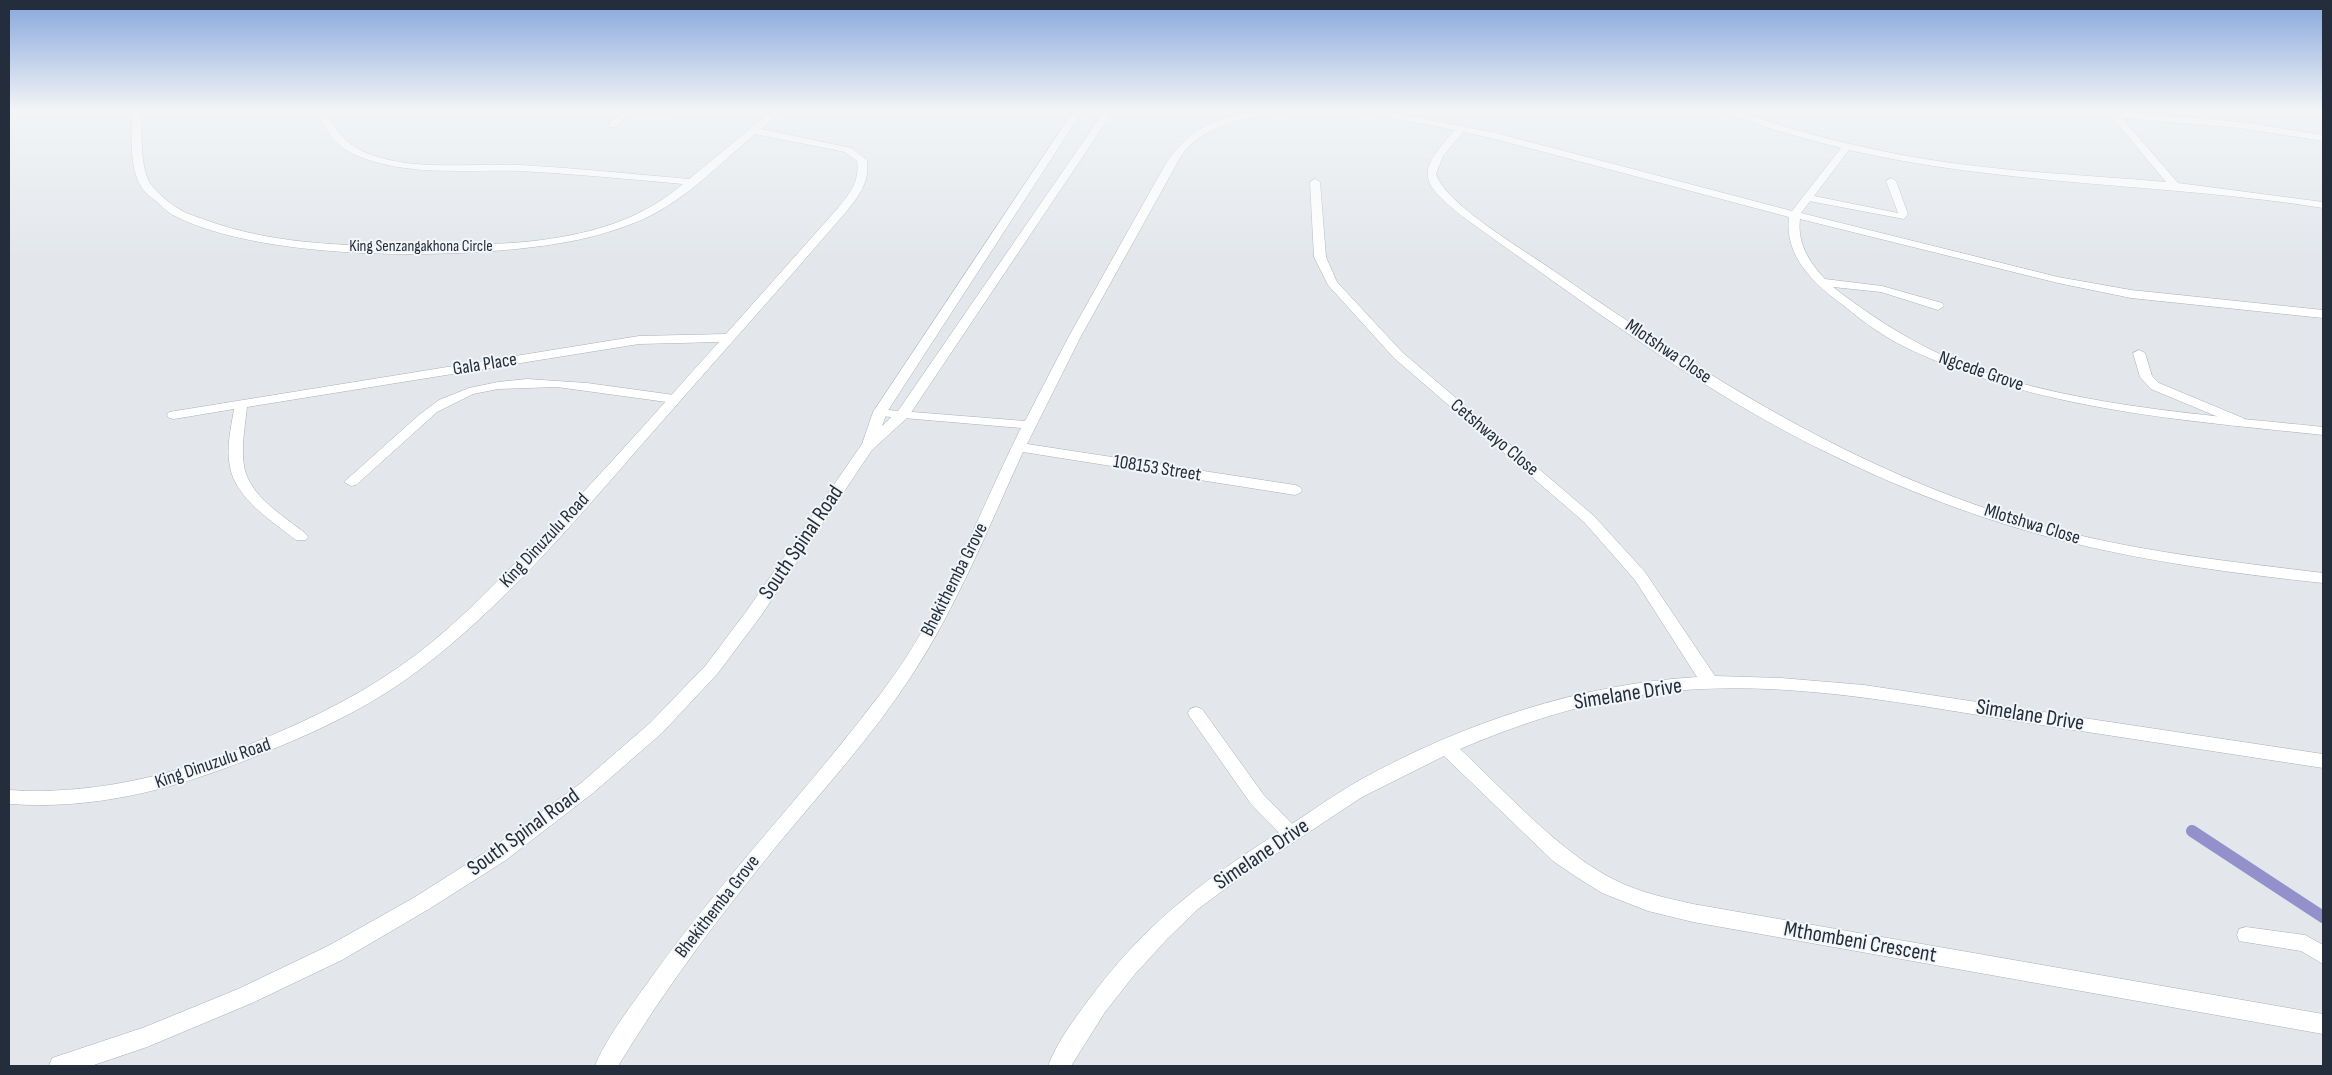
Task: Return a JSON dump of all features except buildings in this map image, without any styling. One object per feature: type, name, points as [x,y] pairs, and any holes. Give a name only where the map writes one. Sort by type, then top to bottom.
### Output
[{"type":"street","name":"King Senzangakhona Circle","points":[[139,160],[140,174],[147,188],[163,203],[189,219],[216,229],[253,237],[296,243],[376,249],[443,250],[491,248],[562,240],[632,221],[656,210],[719,160]]},
{"type":"street","points":[[384,160],[414,164],[553,170],[692,182]]},
{"type":"street","name":"King Dinuzulu Road","points":[[9,797],[89,797],[130,791],[178,779],[264,748],[306,729],[396,678],[460,626],[545,543],[842,210],[860,186],[865,173],[862,160]]},
{"type":"street","name":"South Spinal Road","points":[[867,447],[880,412],[1045,160]]},
{"type":"street","name":"South Spinal Road","points":[[60,1066],[156,1033],[245,996],[335,953],[422,903],[499,854],[587,788],[656,728],[712,669],[754,613],[867,447],[903,414],[1075,160]]},
{"type":"street","name":"Bhekithemba Grove","points":[[606,1066],[651,995],[724,896],[876,713],[932,630],[958,582],[1029,425],[1062,360],[1173,160]]},
{"type":"street","name":"Mlotshwa Close","points":[[1436,160],[1431,169],[1430,178],[1435,187],[1445,198],[1467,215],[1698,373],[1764,414],[1886,475],[1944,498],[2086,542],[2207,563],[2323,578]]},
{"type":"street","points":[[1585,160],[1998,266],[2098,288],[2202,302],[2323,314]]},
{"type":"street","points":[[1795,215],[1836,160]]},
{"type":"street","points":[[1926,160],[1953,165],[2244,192],[2323,205]]},
{"type":"street","points":[[2153,160],[2175,186]]},
{"type":"street","name":"Cetshwayo Close","points":[[1314,182],[1320,257],[1325,272],[1332,282],[1398,355],[1589,519],[1613,544],[1640,576],[1710,683]]},
{"type":"street","name":"Ngcede Grove","points":[[1795,215],[1796,244],[1809,271],[1851,309],[1885,332],[1946,361],[2002,381],[2048,394],[2094,403],[2323,432]]},
{"type":"street","points":[[1821,282],[1882,289],[1938,306]]},
{"type":"street","name":"Gala Place","points":[[174,415],[639,340],[729,338]]},
{"type":"street","points":[[241,405],[237,467],[242,482],[251,494],[301,537]]},
{"type":"street","points":[[880,412],[1029,425]]},
{"type":"street","name":"108153 Street","points":[[1019,447],[1294,490]]},
{"type":"street","name":"Simelane Drive","points":[[1059,1066],[1078,1030],[1127,966],[1179,914],[1244,864],[1375,781],[1509,721],[1562,705],[1642,688],[1710,683],[1790,683],[1864,691],[2323,761]]},
{"type":"street","name":"Mthombeni Crescent","points":[[1448,748],[1560,855],[1609,886],[1648,902],[1693,913],[2323,1025]]},
{"type":"lane","points":[[1808,198],[1901,217],[1903,214],[1891,181]]},
{"type":"lane","points":[[2139,353],[2146,377],[2155,386],[2239,421]]},
{"type":"lane","points":[[351,482],[435,408],[460,395],[481,388],[525,382],[548,383],[674,399]]},
{"type":"lane","points":[[1196,713],[1257,799],[1291,834]]},
{"type":"lane","points":[[2246,934],[2306,943],[2323,956]]},
{"type":"waterway","points":[[2192,831],[2323,917]]}]
